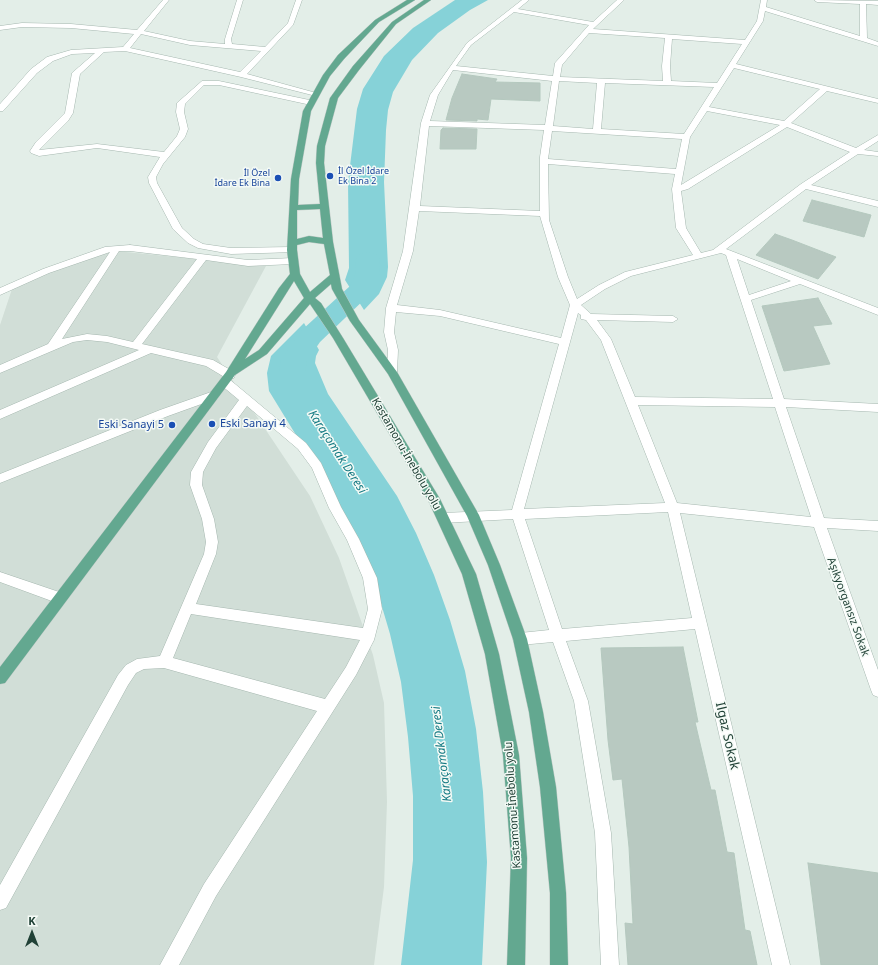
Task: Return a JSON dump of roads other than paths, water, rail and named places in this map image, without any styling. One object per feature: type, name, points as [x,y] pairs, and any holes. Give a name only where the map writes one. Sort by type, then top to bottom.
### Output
[{"type":"main road","name":"Kastamonu-İnebolu yolu","points":[[412,0],[377,21],[360,37],[327,75],[307,111],[298,164],[293,208],[295,274],[309,298],[317,305],[338,338],[434,499],[469,574],[492,654],[511,755],[519,858],[516,965]]},
{"type":"main road","points":[[428,0],[394,23],[361,62],[334,98],[321,146],[320,164],[328,242],[337,289],[355,321],[392,372],[473,515],[494,565],[520,639],[536,712],[548,787],[558,893],[559,965]]},
{"type":"main road","points":[[293,208],[324,206]]},
{"type":"main road","points":[[293,246],[309,239],[328,242]]},
{"type":"main road","points":[[0,678],[227,378],[284,288],[295,274]]},
{"type":"main road","points":[[227,378],[263,352],[309,298],[334,277]]},
{"type":"street","points":[[125,49],[166,0]]},
{"type":"street","points":[[229,46],[228,39],[240,0]]},
{"type":"street","points":[[242,75],[291,24],[299,0]]},
{"type":"street","points":[[392,372],[393,350],[389,332],[391,308],[408,251],[426,123],[434,96],[451,68],[469,44],[511,10],[526,0]]},
{"type":"street","points":[[610,965],[603,833],[581,701],[542,592],[517,513],[573,310],[554,253],[544,214],[544,161],[556,79],[560,62],[593,24],[621,0]]},
{"type":"street","points":[[817,0],[863,1],[878,3]]},
{"type":"street","points":[[863,1],[864,40]]},
{"type":"street","points":[[698,256],[681,228],[676,189],[686,137],[760,21],[763,4],[878,44]]},
{"type":"street","points":[[511,10],[593,24]]},
{"type":"street","points":[[0,28],[22,25],[51,25],[139,32],[190,43],[266,49]]},
{"type":"street","points":[[587,31],[747,42]]},
{"type":"street","points":[[667,83],[666,66],[669,36]]},
{"type":"street","points":[[0,109],[34,71],[50,59],[71,52],[125,49],[242,75],[316,94]]},
{"type":"street","points":[[104,50],[76,73],[69,113],[34,151],[39,154],[97,146],[165,155]]},
{"type":"street","points":[[732,65],[878,101]]},
{"type":"street","points":[[451,68],[556,79],[719,85]]},
{"type":"street","points":[[597,131],[601,81]]},
{"type":"street","points":[[293,246],[231,251],[201,246],[191,241],[178,229],[153,183],[152,177],[165,155],[181,137],[184,129],[180,112],[181,102],[202,83],[219,83],[311,103]]},
{"type":"street","points":[[676,189],[685,187],[786,124],[826,88]]},
{"type":"street","points":[[704,108],[786,124],[856,151],[878,154]]},
{"type":"street","points":[[426,123],[548,128],[686,137]]},
{"type":"street","points":[[716,252],[804,186],[878,137]]},
{"type":"street","points":[[544,161],[679,172]]},
{"type":"street","points":[[804,186],[878,204]]},
{"type":"street","points":[[415,208],[544,214]]},
{"type":"street","points":[[0,292],[99,251],[117,248],[153,250],[248,263],[294,261]]},
{"type":"street","points":[[52,346],[117,248]]},
{"type":"street","points":[[573,310],[602,287],[628,274],[716,252],[730,253],[878,312]]},
{"type":"street","name":"Aşıkyorgansız Sokak","points":[[730,253],[818,523],[878,690]]},
{"type":"street","points":[[136,345],[203,258]]},
{"type":"street","points":[[745,299],[800,281]]},
{"type":"street","points":[[391,308],[440,313],[564,342]]},
{"type":"street","name":"Ilgaz Sokak","points":[[573,310],[590,318],[606,339],[673,507],[781,965]]},
{"type":"street","points":[[590,318],[673,319]]},
{"type":"street","points":[[0,369],[52,346],[72,339],[87,337],[107,339],[209,362],[227,378],[246,399],[302,446],[317,466],[335,508],[354,539],[370,578],[375,609],[368,635],[351,671],[210,890],[169,965]]},
{"type":"street","points":[[0,415],[151,349]]},
{"type":"street","points":[[0,479],[214,395]]},
{"type":"street","points":[[164,662],[210,554],[212,542],[208,519],[196,485],[197,472],[212,445],[246,399]]},
{"type":"street","points":[[630,400],[780,403],[878,408]]},
{"type":"street","points":[[443,518],[473,515],[673,507],[818,523],[878,526]]},
{"type":"street","points":[[0,576],[60,598]]},
{"type":"street","points":[[186,608],[368,635]]},
{"type":"street","points":[[520,639],[559,637],[700,623]]},
{"type":"street","points":[[0,902],[123,680],[131,670],[142,663],[164,662],[328,707]]},
{"type":"water","points":[[455,0],[488,0],[470,10],[438,33],[412,60],[393,92],[388,110],[386,130],[384,182],[388,267],[387,277],[379,294],[364,310],[345,280],[349,268],[348,182],[357,109],[363,89],[384,56],[413,28]]},
{"type":"water","points":[[304,323],[319,350],[315,363],[328,394],[397,496],[416,533],[434,575],[450,620],[465,671],[476,729],[483,792],[487,862],[482,965],[401,965],[413,860],[413,796],[408,737],[401,682],[390,634],[377,590],[345,515],[269,391],[267,373],[271,356]]},
{"type":"waterway","name":"Karaçomak Deresi","points":[[292,371],[294,360],[311,336],[360,290],[367,275],[368,259]]},
{"type":"place","name":"İl Özel İdare Ek Bina 2","points":[[330,176]]},
{"type":"place","name":"İl Özel İdare Ek Bina","points":[[278,178]]},
{"type":"place","name":"Eski Sanayi 4","points":[[212,424]]},
{"type":"place","name":"Eski Sanayi 5","points":[[172,425]]}]
